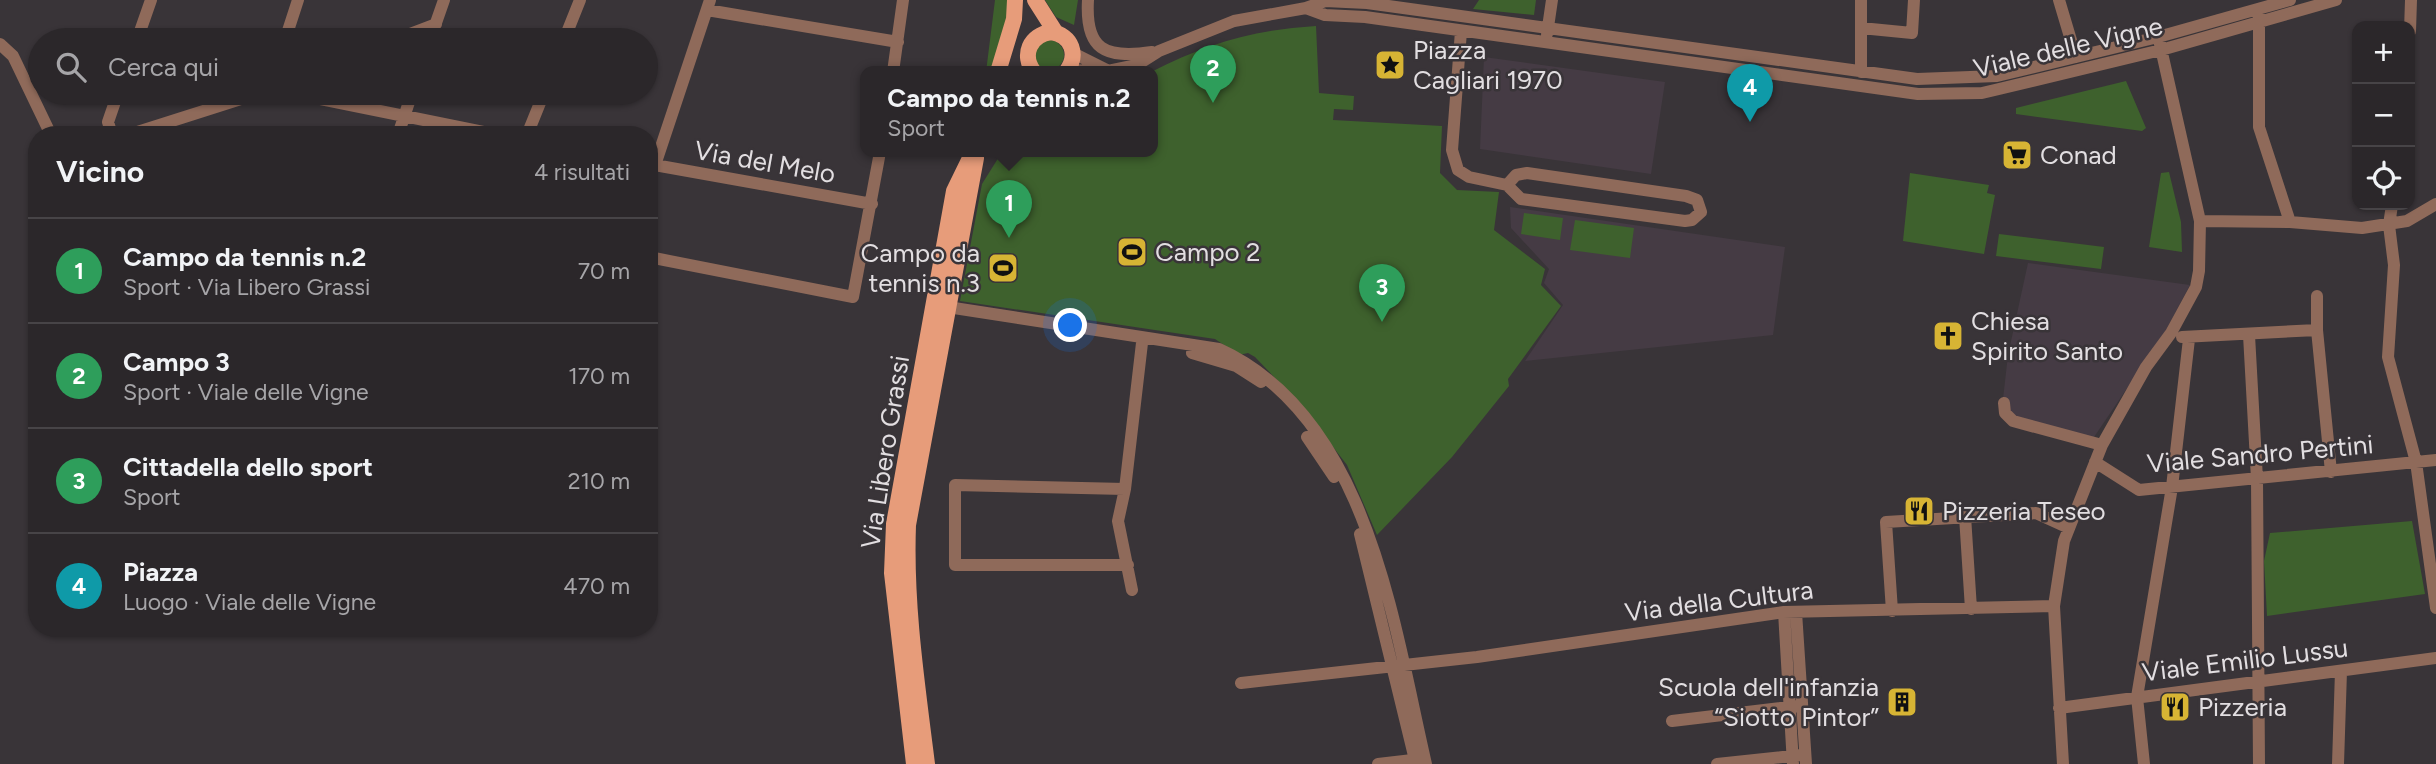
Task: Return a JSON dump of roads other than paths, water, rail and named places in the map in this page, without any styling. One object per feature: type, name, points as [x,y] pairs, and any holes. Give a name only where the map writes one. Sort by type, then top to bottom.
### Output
[{"type":"main road","points":[[1000,66],[1014,19],[1015,0]]},
{"type":"main road","points":[[1034,0],[1056,33]]},
{"type":"main road","points":[[1034,0],[1035,38]]},
{"type":"main road","points":[[1027,66],[1028,48],[1035,38],[1045,33],[1056,33],[1066,38],[1073,53],[1069,66]]},
{"type":"main road","name":"Via Libero Grassi","points":[[928,764],[909,617],[908,525],[940,310],[954,191],[972,157]]},
{"type":"main road","name":"Via Libero Grassi","points":[[914,764],[892,573],[894,524],[940,310]]},
{"type":"street","points":[[141,28],[151,0]]},
{"type":"street","points":[[289,28],[298,0]]},
{"type":"street","points":[[434,28],[444,0]]},
{"type":"street","points":[[569,28],[580,0]]},
{"type":"street","points":[[894,66],[903,0]]},
{"type":"street","points":[[1088,0],[1086,24],[1089,35],[1099,46],[1124,54],[1159,51]]},
{"type":"street","points":[[1547,35],[1552,0]]},
{"type":"street","points":[[1861,0],[1861,72]]},
{"type":"street","points":[[1861,28],[1912,33],[1914,0]]},
{"type":"street","points":[[2059,0],[2076,57]]},
{"type":"street","name":"Viale delle Vigne","points":[[1132,66],[1159,51],[1234,21],[1306,8],[1325,1],[1342,1],[1918,94],[1982,93],[2161,50],[2258,17],[2290,0]]},
{"type":"street","name":"Viale delle Vigne","points":[[2274,8],[2336,0]]},
{"type":"street","points":[[2410,21],[2411,0]]},
{"type":"street","points":[[1341,16],[1342,1]]},
{"type":"street","points":[[658,147],[708,5],[898,42]]},
{"type":"street","name":"Viale delle Vigne","points":[[1306,8],[1325,15],[1461,31],[1547,35],[1917,79],[1982,78],[2258,17]]},
{"type":"street","points":[[2258,17],[2259,127],[2290,222]]},
{"type":"street","points":[[426,28],[436,24]]},
{"type":"street","points":[[1461,31],[1452,150],[1458,170],[1469,177],[1507,185],[1521,199],[1685,221],[1692,220],[1701,212],[1697,200],[1686,196],[1527,173],[1516,175],[1507,185]]},
{"type":"street","points":[[2063,764],[2054,606],[2064,541],[2102,445],[2146,367],[2171,333],[2196,286],[2200,221],[2158,37]]},
{"type":"street","points":[[0,44],[13,56],[28,87]]},
{"type":"street","points":[[1073,53],[1098,66]]},
{"type":"street","points":[[37,105],[47,126]]},
{"type":"street","points":[[110,126],[115,105]]},
{"type":"street","points":[[156,126],[222,105]]},
{"type":"street","points":[[356,105],[458,126]]},
{"type":"street","points":[[401,126],[408,105]]},
{"type":"street","points":[[531,126],[539,105]]},
{"type":"street","points":[[658,259],[853,297],[879,157]]},
{"type":"street","name":"Via del Melo","points":[[658,165],[872,204]]},
{"type":"street","points":[[2200,221],[2290,222],[2362,228],[2407,221],[2436,204]]},
{"type":"street","points":[[2391,210],[2389,225],[2394,265],[2388,357],[2416,462],[2436,608]]},
{"type":"street","points":[[2317,296],[2317,330],[2331,472]]},
{"type":"street","points":[[940,310],[1189,348],[1236,366],[1263,383],[1330,463],[1360,509],[1421,761],[1378,764]]},
{"type":"street","points":[[2171,333],[2189,339],[2317,330]]},
{"type":"street","points":[[1097,333],[1142,343],[1189,348]]},
{"type":"street","points":[[2249,335],[2257,479],[2259,764]]},
{"type":"street","points":[[2144,764],[2137,697],[2172,487],[2189,339]]},
{"type":"street","points":[[1132,590],[1118,521],[1125,489],[1142,343]]},
{"type":"street","points":[[2004,402],[2005,413],[2013,421],[2102,445]]},
{"type":"street","name":"Viale Sandro Pertini","points":[[2095,462],[2139,490],[2436,460]]},
{"type":"street","points":[[1125,489],[955,485],[955,565],[1128,565]]},
{"type":"street","points":[[1892,611],[1886,522],[2036,513],[2069,528]]},
{"type":"street","points":[[1965,516],[1971,609]]},
{"type":"street","name":"Via della Cultura","points":[[1241,683],[1477,657],[1790,612],[2054,606]]},
{"type":"street","points":[[1717,764],[1799,760],[1790,612]]},
{"type":"street","name":"Viale Emilio Lussu","points":[[2059,708],[2436,658]]},
{"type":"street","points":[[2338,764],[2341,671]]},
{"type":"street","points":[[1672,721],[1796,706]]},
{"type":"place","name":"Piazza Cagliari 1970","points":[[1390,65]]},
{"type":"place","name":"Campo 3","points":[[1213,103]]},
{"type":"place","name":"Piazza","points":[[1750,122]]},
{"type":"place","name":"Conad","points":[[2017,155]]},
{"type":"place","name":"Campo da tennis n.2","points":[[1009,238]]},
{"type":"place","name":"Campo 2","points":[[1132,252]]},
{"type":"place","name":"Campo da tennis n.3","points":[[1003,268]]},
{"type":"place","name":"Cittadella dello sport","points":[[1382,322]]},
{"type":"place","name":"Chiesa Spirito Santo","points":[[1948,336]]},
{"type":"place","name":"Pizzeria Teseo","points":[[1919,511]]},
{"type":"place","name":"Scuola dell'infanzia “Siotto Pintor”","points":[[1902,702]]},
{"type":"place","name":"Pizzeria","points":[[2175,707]]}]
